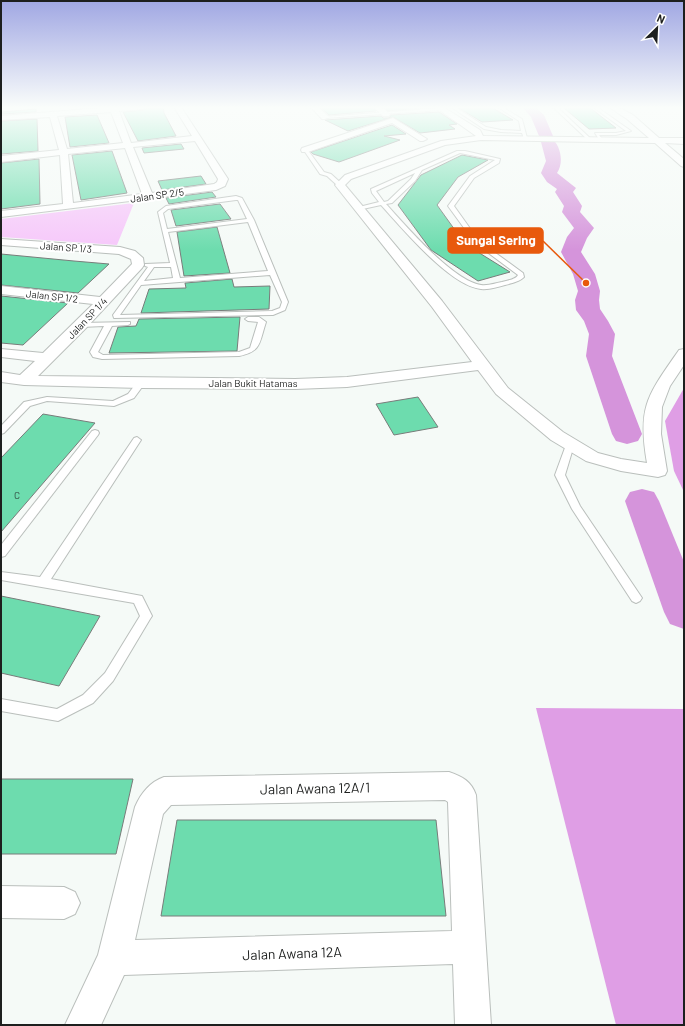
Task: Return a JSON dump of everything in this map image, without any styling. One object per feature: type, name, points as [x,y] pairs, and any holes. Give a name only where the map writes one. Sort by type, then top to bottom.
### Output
[{"type":"street","points":[[1,159],[44,155]]},
{"type":"street","points":[[64,155],[68,207]]},
{"type":"street","points":[[133,155],[148,196]]},
{"type":"street","name":"Jalan SP 2/5","points":[[1,214],[68,207],[216,187],[222,184],[223,179],[207,155]]},
{"type":"street","points":[[410,155],[348,177],[340,185],[463,337],[502,391],[539,423],[570,445],[592,457],[621,465],[658,471],[652,440],[652,419],[656,398],[681,362]]},
{"type":"street","points":[[674,155],[684,164]]},
{"type":"street","points":[[336,172],[365,161]]},
{"type":"street","name":"Jalan SP 1/3","points":[[1,242],[120,251],[134,260]]},
{"type":"street","name":"Jalan SP 1/4","points":[[24,380],[81,325],[103,301],[134,260]]},
{"type":"street","name":"Jalan SP 1/2","points":[[1,290],[103,301]]},
{"type":"street","points":[[437,371],[452,363],[461,354],[463,337]]},
{"type":"street","points":[[1,353],[46,358]]},
{"type":"street","name":"Jalan Bukit Hatamas","points":[[1,377],[24,380],[141,383],[295,384],[347,382],[482,365]]},
{"type":"street","points":[[437,371],[471,376],[502,391]]},
{"type":"street","name":"Jalan Awana 12A/1","points":[[114,958],[150,807],[164,791],[448,786],[462,795],[470,947]]},
{"type":"street","points":[[1,902],[64,903]]},
{"type":"street","points":[[470,947],[473,1025]]},
{"type":"street","name":"Jalan Awana 12A","points":[[114,958],[470,947]]},
{"type":"street","points":[[83,1025],[114,958]]},
{"type":"lane","points":[[309,155],[322,173],[336,172],[340,185]]},
{"type":"lane","points":[[452,155],[373,190],[383,205],[390,210],[425,250],[471,285],[481,288],[516,280],[521,277],[521,274],[477,242],[451,206],[472,177],[497,162],[498,159],[479,155]]},
{"type":"lane","points":[[363,212],[395,199],[420,169]]},
{"type":"lane","points":[[152,265],[116,317],[279,312],[283,309],[285,302],[271,273],[251,220],[240,199],[232,198],[166,208],[160,213],[177,280]]},
{"type":"lane","points":[[383,212],[390,210]]},
{"type":"lane","points":[[164,231],[251,220]]},
{"type":"lane","points":[[134,260],[152,265],[173,265]]},
{"type":"lane","points":[[139,283],[271,273]]},
{"type":"lane","points":[[81,325],[109,324],[259,319],[262,322],[253,348],[248,352],[239,354],[96,356],[94,352],[109,324]]},
{"type":"lane","points":[[1,431],[27,404],[47,399],[114,404],[131,396],[141,383]]},
{"type":"lane","points":[[1,553],[95,433]]},
{"type":"lane","points":[[43,582],[137,440]]},
{"type":"lane","points":[[570,445],[560,475],[576,507],[636,598]]},
{"type":"lane","points":[[1,576],[138,599],[146,616],[109,677],[88,699],[58,715],[1,705]]},
{"type":"shaded area","points":[[134,203],[117,245],[1,237],[1,219]]},
{"type":"shaded area","points":[[684,388],[684,492],[674,471],[665,421]]},
{"type":"shaded area","points":[[536,708],[684,709],[684,1025],[616,1025]]},
{"type":"building","points":[[72,155],[113,155],[127,193],[81,200]]},
{"type":"building","points":[[316,155],[359,155],[339,162]]},
{"type":"building","points":[[462,155],[488,160],[458,177],[437,205],[465,244],[510,272],[478,281],[431,250],[398,205],[421,175]]},
{"type":"building","points":[[39,159],[40,204],[1,209],[1,163]]},
{"type":"building","points":[[201,176],[206,184],[162,190],[158,181]]},
{"type":"building","points":[[212,192],[216,197],[169,204],[166,198]]},
{"type":"building","points":[[220,204],[231,219],[176,226],[171,210]]},
{"type":"building","points":[[217,227],[230,273],[184,276],[177,232]]},
{"type":"building","points":[[1,254],[109,264],[78,293],[1,285]]},
{"type":"building","points":[[232,279],[234,287],[270,286],[269,309],[141,313],[149,289],[186,288],[185,283]]},
{"type":"building","points":[[1,296],[68,303],[23,345],[1,343]]},
{"type":"building","points":[[240,317],[237,351],[109,353],[118,327],[136,326],[139,319]]},
{"type":"building","points":[[418,397],[438,427],[394,435],[376,404]]},
{"type":"building","points":[[43,414],[95,423],[1,532],[1,458]]},
{"type":"building","points":[[1,596],[100,616],[59,686],[1,673]]},
{"type":"building","points":[[1,779],[133,779],[116,854],[1,854]]},
{"type":"building","points":[[177,820],[436,820],[446,916],[161,916]]},
{"type":"waterway","points":[[552,155],[554,161],[552,169],[549,173],[553,178],[567,188],[564,192],[573,206],[571,212],[584,228],[577,237],[571,252],[584,274],[589,291],[587,300],[588,310],[596,321],[602,334],[599,356],[627,434]]},
{"type":"waterway","points":[[642,501],[684,612]]},
{"type":"place","name":"Sungai Sering","points":[[586,283]]}]
